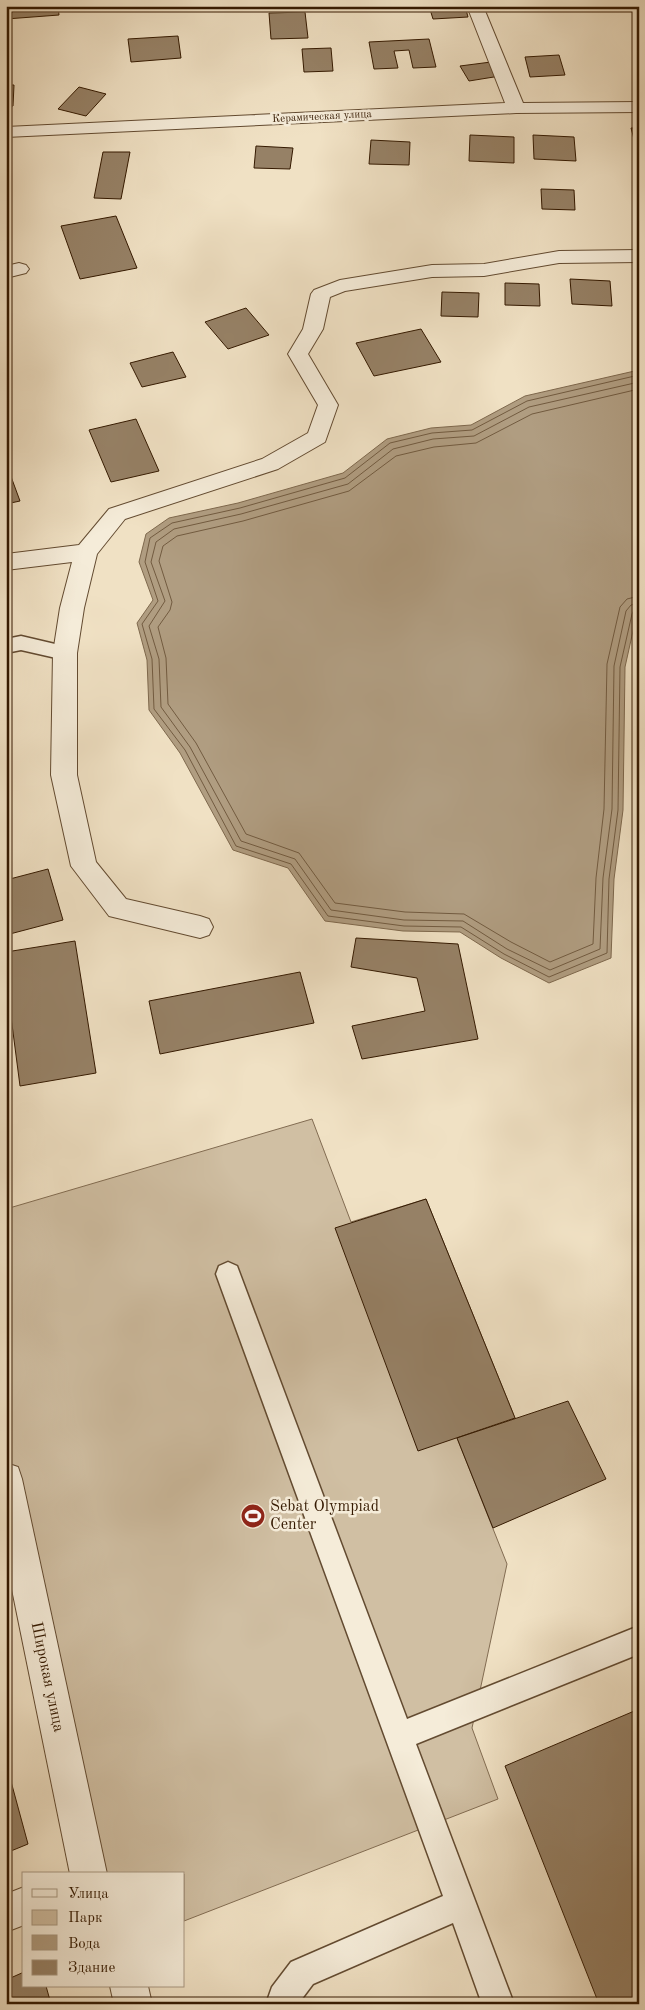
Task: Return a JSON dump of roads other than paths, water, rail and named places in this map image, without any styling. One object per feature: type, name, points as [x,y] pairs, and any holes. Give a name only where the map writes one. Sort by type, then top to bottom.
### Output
[{"type":"street","points":[[475,6],[516,108]]},
{"type":"street","name":"Керамическая улица","points":[[6,132],[516,108],[639,107]]},
{"type":"street","points":[[200,927],[118,908],[84,866],[64,775],[64,653],[72,608],[86,552],[118,514],[270,464],[317,438],[328,404],[298,354],[313,329],[320,294],[340,286],[432,271],[484,270],[559,257],[639,256]]},
{"type":"street","points":[[6,562],[86,552]]},
{"type":"street","name":"Широкая улица","points":[[6,1479],[88,1872]]},
{"type":"street","points":[[6,1913],[22,1907]]},
{"type":"street","points":[[129,1988],[133,2004]]},
{"type":"lane","points":[[6,646],[21,643],[64,653]]},
{"type":"lane","points":[[228,1274],[498,2004]]},
{"type":"lane","points":[[398,1736],[639,1640]]},
{"type":"lane","points":[[282,2004],[283,1998],[302,1973],[460,1904]]},
{"type":"water","points":[[639,370],[639,604],[625,667],[623,810],[614,879],[611,958],[549,983],[501,958],[460,932],[403,931],[325,921],[288,868],[233,850],[180,753],[149,710],[147,660],[137,623],[153,600],[139,562],[146,534],[169,518],[238,503],[343,473],[387,439],[431,428],[471,425],[525,396]]},
{"type":"place","name":"Sebat Olympiad Center","points":[[253,1516]]}]
